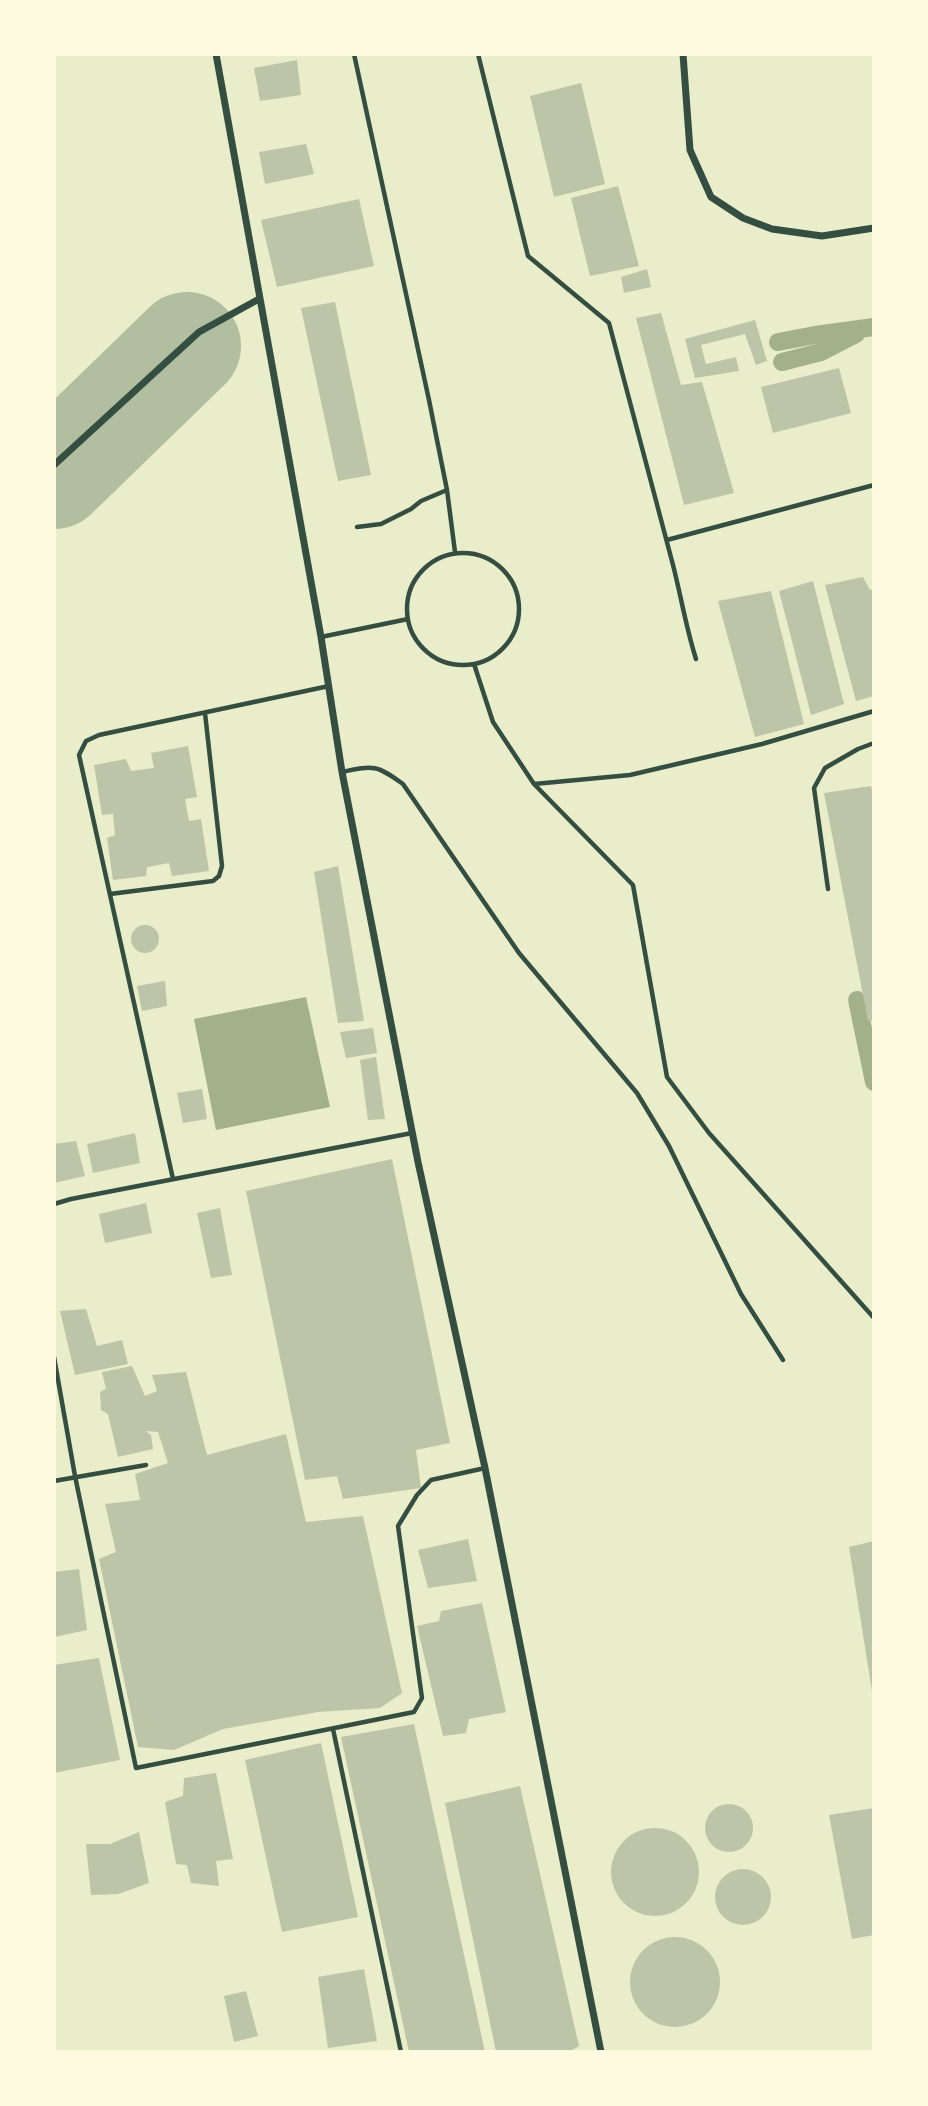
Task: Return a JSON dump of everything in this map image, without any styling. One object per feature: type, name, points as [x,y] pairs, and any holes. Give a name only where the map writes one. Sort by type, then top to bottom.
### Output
[{"type":"street","points":[[216,54],[321,637],[342,772],[412,1133],[485,1468],[601,2052]]},
{"type":"street","points":[[682,54],[690,150],[711,197],[743,218],[772,229],[822,236],[874,228]]},
{"type":"street","points":[[54,465],[199,332],[259,299]]},
{"type":"lane","points":[[354,54],[447,491],[455,552]]},
{"type":"lane","points":[[478,54],[528,256],[609,323],[696,659]]},
{"type":"lane","points":[[667,540],[874,485]]},
{"type":"lane","points":[[356,527],[382,524],[411,509],[421,500],[447,491]]},
{"type":"lane","points":[[455,552],[474,553],[492,560],[506,573],[516,590],[519,609],[516,628],[507,645],[492,657],[474,664],[455,665],[437,659],[422,648],[411,632],[408,619],[408,596],[414,580],[424,567],[439,557],[455,552]]},
{"type":"lane","points":[[321,637],[408,619]]},
{"type":"lane","points":[[474,664],[493,722],[534,784],[633,885],[667,1077],[709,1133],[874,1318]]},
{"type":"lane","points":[[173,1179],[79,755],[86,741],[99,735],[329,687]]},
{"type":"lane","points":[[534,784],[630,775],[762,744],[874,711]]},
{"type":"lane","points":[[110,894],[213,881],[219,876],[222,866],[205,713]]},
{"type":"lane","points":[[828,889],[814,788],[825,768],[874,743]]},
{"type":"lane","points":[[342,772],[365,767],[382,769],[403,784],[519,953],[637,1093],[669,1146],[741,1294],[783,1360]]},
{"type":"lane","points":[[54,1204],[412,1133]]},
{"type":"lane","points":[[54,1357],[75,1476],[136,1769],[414,1712],[422,1698],[398,1526],[417,1495],[431,1480],[485,1468]]},
{"type":"lane","points":[[54,1481],[146,1465]]},
{"type":"lane","points":[[333,1729],[401,2052]]},
{"type":"shaded area","points":[[306,997],[330,1107],[216,1130],[194,1019]]},
{"type":"building","points":[[297,60],[301,95],[260,101],[254,68]]},
{"type":"building","points":[[581,83],[605,184],[554,197],[530,96]]},
{"type":"building","points":[[306,144],[314,174],[265,184],[259,152]]},
{"type":"building","points":[[618,186],[639,266],[590,276],[571,198]]},
{"type":"building","points":[[359,199],[374,266],[277,287],[261,220]]},
{"type":"building","points":[[647,269],[651,287],[624,293],[621,277]]},
{"type":"building","points":[[335,302],[371,475],[338,481],[301,308]]},
{"type":"building","points":[[661,313],[681,385],[702,382],[734,493],[684,505],[636,318]]},
{"type":"building","points":[[755,320],[767,361],[756,365],[745,334],[701,345],[706,364],[736,357],[739,371],[695,378],[685,339]]},
{"type":"building","points":[[839,368],[851,413],[773,433],[761,387]]},
{"type":"building","points":[[863,577],[870,590],[874,589],[874,696],[856,701],[825,585]]},
{"type":"building","points":[[813,581],[844,704],[811,715],[779,591]]},
{"type":"building","points":[[771,591],[804,724],[755,737],[718,601]]},
{"type":"building","points":[[188,746],[197,797],[185,799],[189,821],[201,819],[209,871],[172,876],[169,863],[147,867],[146,876],[113,880],[107,838],[115,835],[113,814],[102,815],[94,765],[126,759],[131,771],[154,768],[151,753]]},
{"type":"building","points":[[871,786],[874,799],[874,1020],[868,1021],[824,793]]},
{"type":"building","points":[[338,866],[364,1021],[338,1023],[314,872]]},
{"type":"building","points":[[145,925],[155,929],[159,939],[155,949],[145,953],[135,949],[131,939],[135,929]]},
{"type":"building","points":[[165,981],[167,1006],[142,1011],[137,986]]},
{"type":"building","points":[[373,1028],[377,1053],[346,1058],[340,1032]]},
{"type":"building","points":[[376,1057],[385,1119],[368,1120],[360,1060]]},
{"type":"building","points":[[202,1089],[207,1119],[183,1123],[177,1093]]},
{"type":"building","points":[[135,1133],[140,1163],[93,1173],[87,1144]]},
{"type":"building","points":[[76,1141],[85,1176],[54,1183],[54,1144]]},
{"type":"building","points":[[392,1159],[450,1443],[416,1450],[421,1488],[343,1499],[337,1476],[305,1480],[246,1191]]},
{"type":"building","points":[[146,1203],[152,1233],[105,1243],[99,1214]]},
{"type":"building","points":[[220,1208],[232,1275],[211,1278],[197,1213]]},
{"type":"building","points":[[86,1309],[97,1346],[122,1340],[128,1364],[75,1375],[60,1311]]},
{"type":"building","points":[[132,1366],[145,1396],[157,1391],[152,1375],[186,1372],[207,1455],[286,1434],[306,1522],[363,1516],[402,1693],[380,1708],[318,1712],[223,1729],[174,1750],[138,1747],[99,1559],[116,1552],[105,1504],[140,1500],[135,1474],[168,1463],[158,1432],[146,1431],[151,1435],[153,1449],[118,1457],[108,1414],[101,1410],[100,1392],[106,1389],[102,1372]]},
{"type":"building","points":[[468,1539],[477,1581],[428,1588],[418,1550]]},
{"type":"building","points":[[874,1541],[874,1691],[872,1691],[849,1547]]},
{"type":"building","points":[[79,1569],[87,1630],[54,1637],[54,1572]]},
{"type":"building","points":[[482,1603],[506,1712],[469,1719],[466,1733],[443,1736],[417,1626],[439,1621],[441,1611]]},
{"type":"building","points":[[99,1658],[120,1760],[54,1773],[54,1665]]},
{"type":"building","points":[[414,1724],[485,2052],[409,2052],[341,1737]]},
{"type":"building","points":[[321,1743],[358,1917],[282,1932],[245,1760]]},
{"type":"building","points":[[216,1773],[233,1859],[216,1861],[219,1886],[191,1883],[187,1865],[176,1864],[165,1802],[183,1796],[184,1778]]},
{"type":"building","points":[[520,1786],[579,2046],[569,2052],[496,2052],[445,1803]]},
{"type":"building","points":[[729,1804],[746,1811],[753,1828],[746,1845],[729,1852],[712,1845],[705,1828],[712,1811]]},
{"type":"building","points":[[874,1808],[874,1935],[852,1939],[829,1815]]},
{"type":"building","points":[[655,1828],[672,1832],[686,1841],[695,1855],[699,1872],[695,1889],[686,1903],[672,1912],[655,1916],[638,1912],[624,1903],[615,1889],[611,1872],[615,1855],[624,1841],[638,1832]]},
{"type":"building","points":[[139,1832],[149,1883],[118,1894],[91,1895],[86,1844],[110,1844]]},
{"type":"building","points":[[743,1869],[758,1874],[766,1882],[771,1897],[766,1912],[758,1920],[743,1925],[728,1920],[720,1912],[715,1897],[720,1882],[728,1874]]},
{"type":"building","points":[[675,1937],[692,1940],[707,1950],[717,1965],[720,1982],[717,1999],[707,2014],[692,2024],[675,2027],[658,2024],[643,2014],[633,1999],[630,1982],[633,1965],[643,1950],[658,1940]]},
{"type":"building","points":[[364,1969],[377,2041],[328,2048],[318,1977]]},
{"type":"building","points":[[246,1991],[258,2036],[234,2042],[224,1996]]},
{"type":"waterway","points":[[778,342],[874,327]]},
{"type":"waterway","points":[[782,362],[821,352],[856,334]]},
{"type":"waterway","points":[[857,1000],[874,1082]]},
{"type":"runway","points":[[54,475],[187,346]]}]
